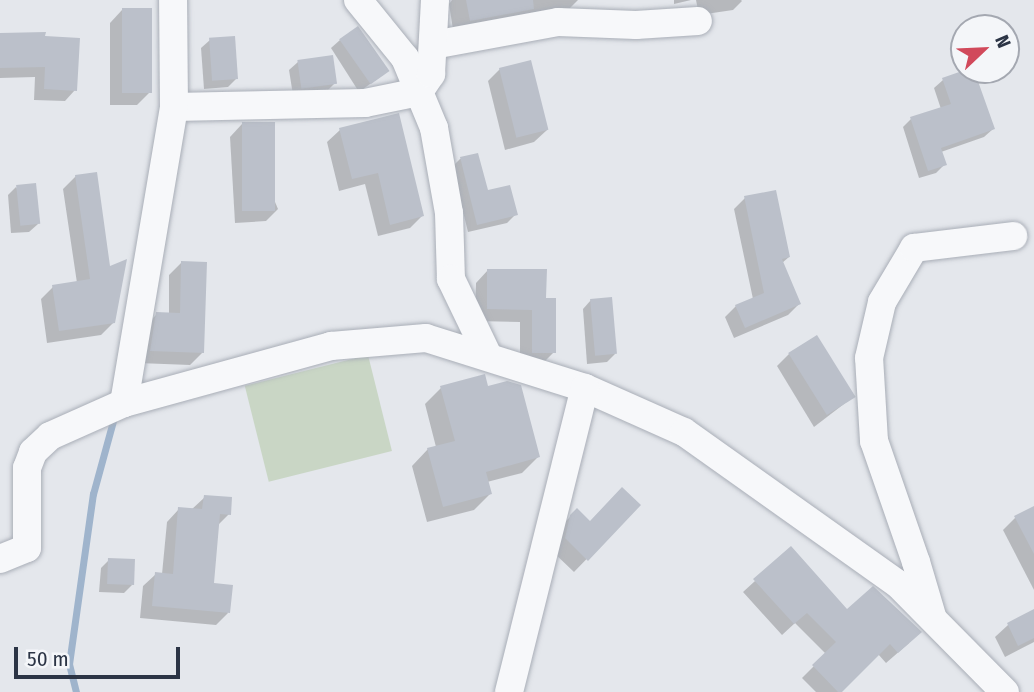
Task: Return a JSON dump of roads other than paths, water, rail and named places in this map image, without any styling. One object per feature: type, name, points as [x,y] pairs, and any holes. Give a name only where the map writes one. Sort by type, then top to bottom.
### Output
[{"type":"street","points":[[115,406],[174,107],[173,0]]},
{"type":"street","points":[[358,0],[405,58],[434,128],[449,213],[451,279],[488,356]]},
{"type":"street","points":[[174,107],[365,103],[419,92],[431,74],[435,0]]},
{"type":"street","points":[[433,45],[558,22],[636,25],[698,22]]},
{"type":"street","points":[[933,619],[874,441],[869,358],[882,302],[914,248],[1013,236]]},
{"type":"street","points":[[0,559],[27,548],[27,468],[33,452],[50,436],[115,406],[331,346],[426,338],[585,388],[684,432],[898,584],[1005,692]]},
{"type":"street","points":[[509,692],[585,388]]},
{"type":"waterway","points":[[76,692],[69,664],[93,494],[114,417]]}]
